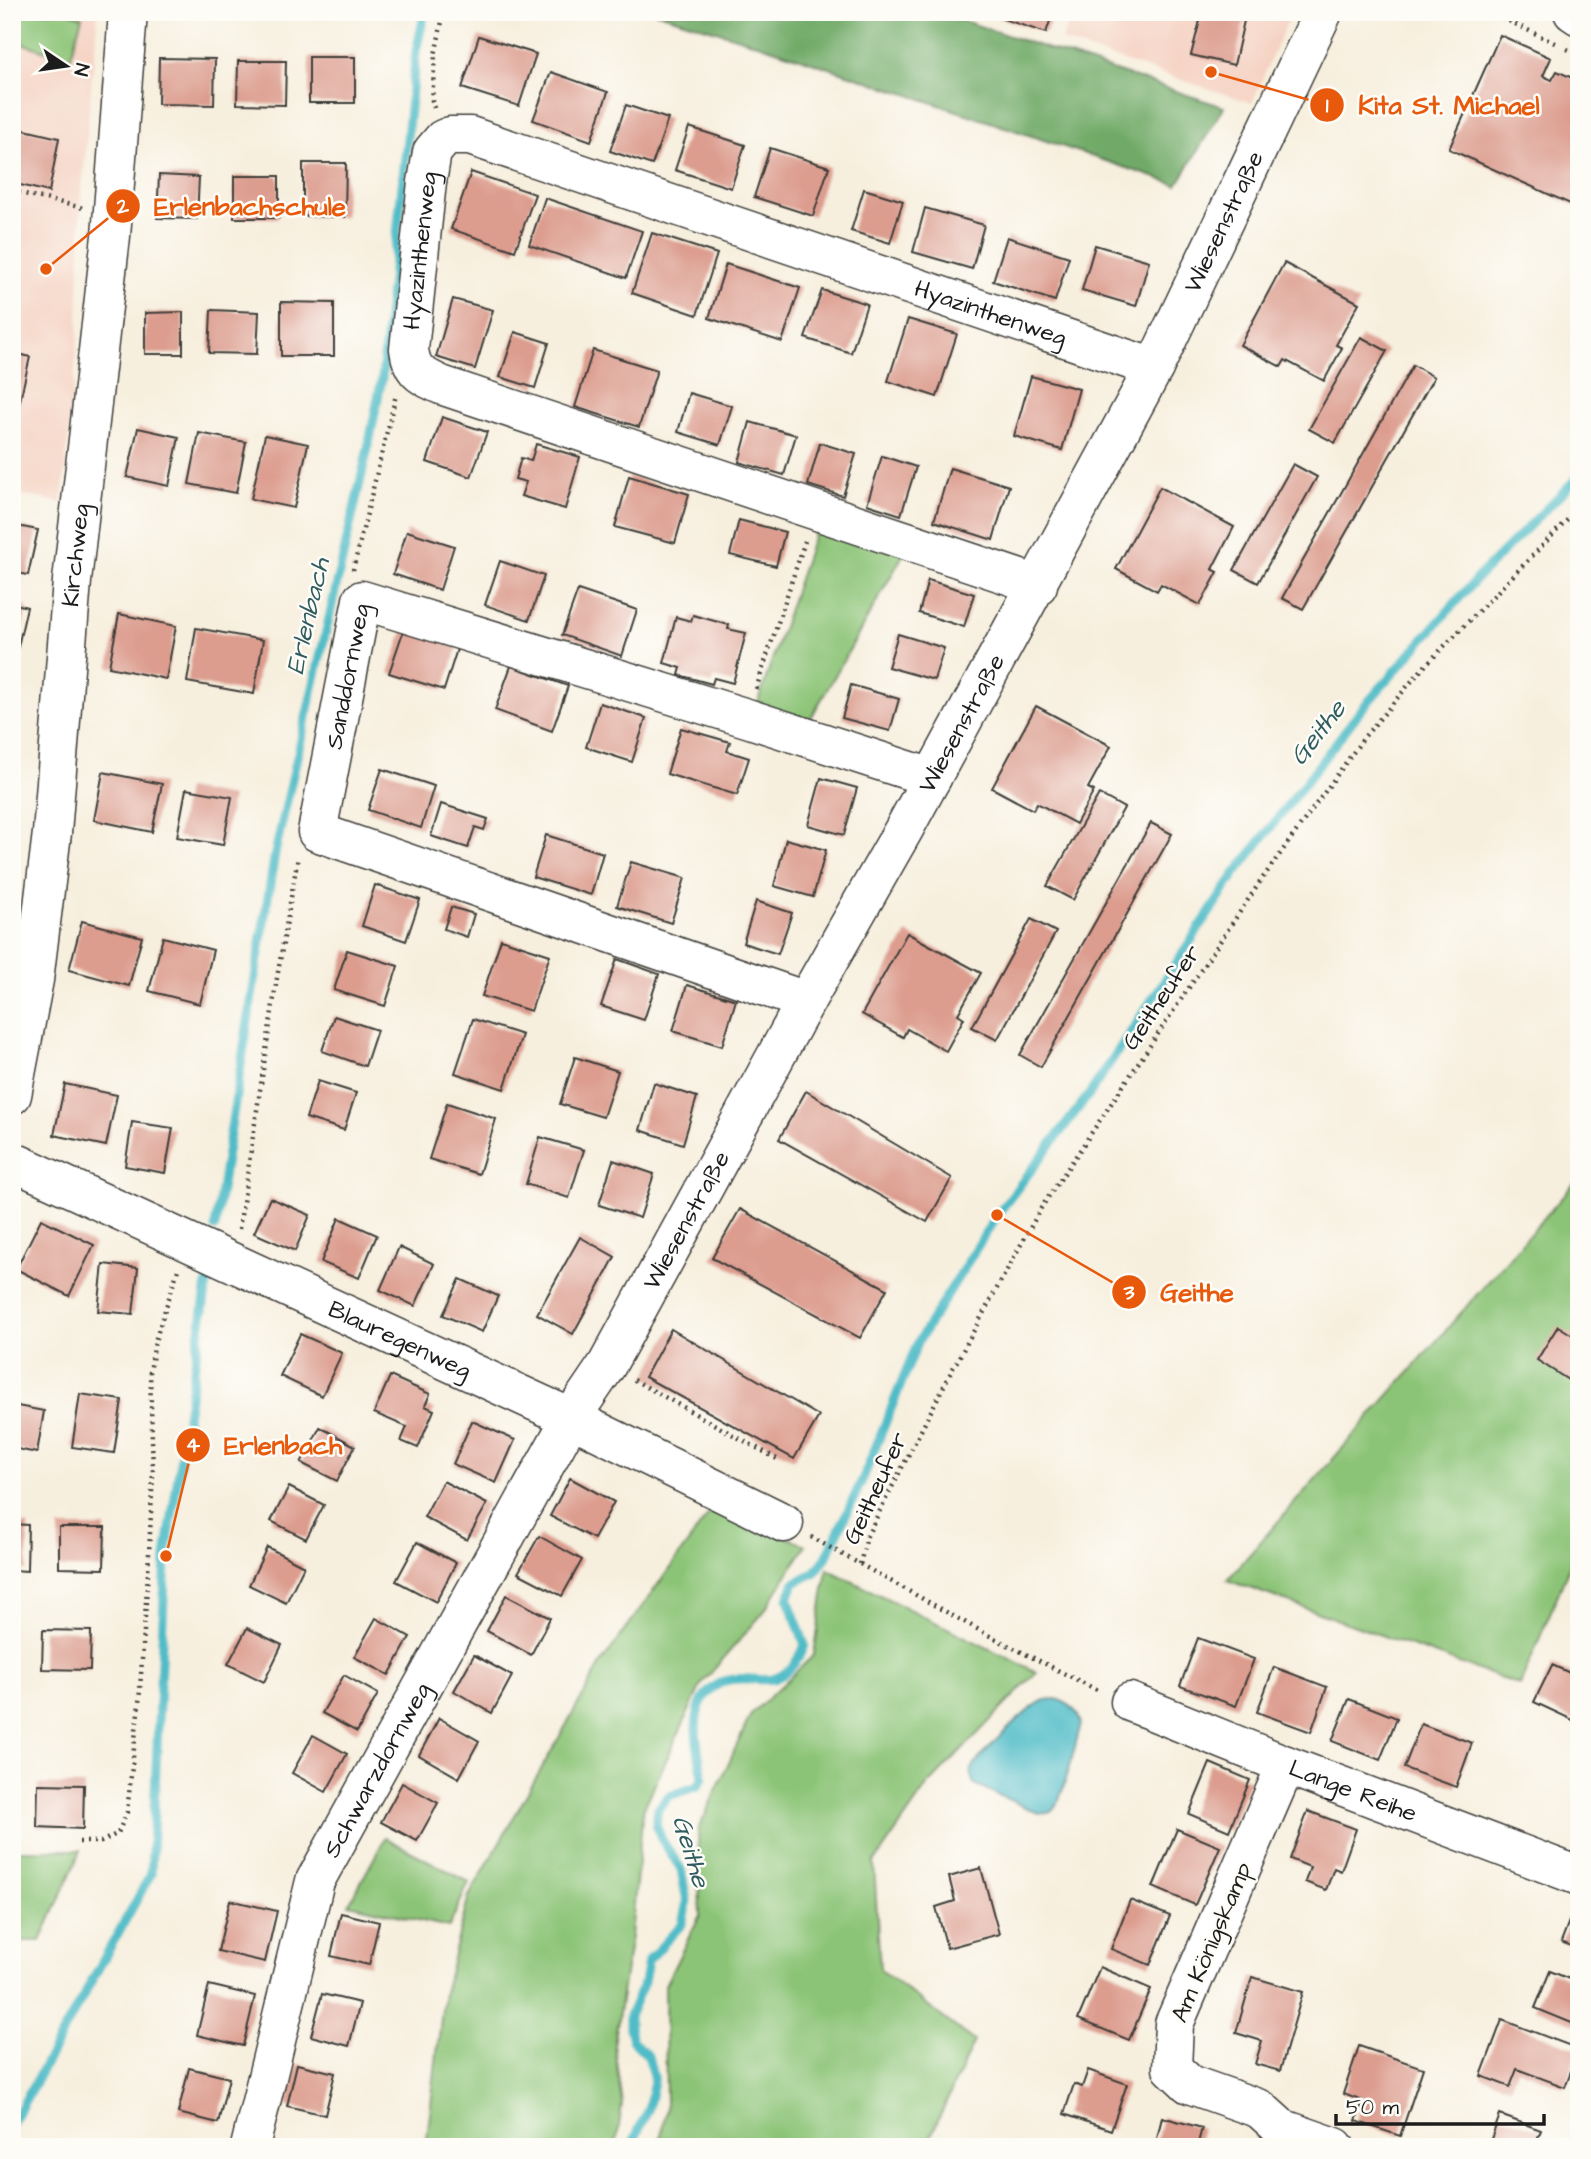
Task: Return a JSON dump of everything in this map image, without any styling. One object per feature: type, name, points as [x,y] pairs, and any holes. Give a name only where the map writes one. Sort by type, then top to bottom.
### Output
[{"type":"street","name":"Kirchweg","points":[[12,1094],[34,980],[52,833],[72,581],[97,377],[113,215],[128,12]]},
{"type":"street","name":"Wiesenstraße","points":[[570,1418],[607,1365],[1038,585],[1154,368],[1322,12]]},
{"type":"street","points":[[1573,12],[1579,16]]},
{"type":"street","name":"Hyazinthenweg","points":[[1038,585],[896,540],[816,510],[441,385],[417,373],[411,363],[409,349],[432,152],[443,139],[450,136],[470,136],[1154,368]]},
{"type":"street","name":"Sanddornweg","points":[[317,832],[318,814],[362,600],[747,718],[932,778]]},
{"type":"street","points":[[317,832],[806,1002]]},
{"type":"street","name":"Blauregenweg","points":[[12,1161],[570,1418],[797,1530]]},
{"type":"street","name":"Schwarzdornweg","points":[[250,2147],[314,1881],[570,1418]]},
{"type":"street","name":"Lange Reihe","points":[[1130,1702],[1286,1765],[1579,1876]]},
{"type":"street","name":"Am Königskamp","points":[[1286,1765],[1174,2024],[1172,2068],[1189,2084],[1260,2109],[1282,2128],[1335,2147]]},
{"type":"path","points":[[443,139],[432,101],[435,55],[444,12]]},
{"type":"path","points":[[1490,12],[1579,54]]},
{"type":"path","points":[[12,191],[113,215]]},
{"type":"path","points":[[362,600],[353,571],[398,390],[411,363]]},
{"type":"path","name":"Geitheufer","points":[[860,1564],[867,1536],[956,1362],[1041,1208],[1262,879],[1365,736],[1423,668],[1579,508]]},
{"type":"path","points":[[747,718],[816,510]]},
{"type":"path","points":[[233,1263],[276,978],[299,849],[317,832]]},
{"type":"path","points":[[79,1842],[101,1842],[118,1833],[127,1812],[139,1703],[150,1548],[153,1473],[150,1371],[155,1340],[187,1243]]},
{"type":"path","points":[[607,1365],[778,1459]]},
{"type":"path","points":[[797,1530],[1000,1641],[1108,1695],[1130,1702]]},
{"type":"shaded area","points":[[12,12],[98,12],[81,202],[78,336],[62,503],[12,493]]},
{"type":"shaded area","points":[[1071,12],[1291,12],[1252,103],[1062,41]]},
{"type":"green space","points":[[12,12],[69,12],[82,17],[70,59],[12,40]]},
{"type":"green space","points":[[655,12],[937,12],[1224,107],[1177,185]]},
{"type":"green space","points":[[817,525],[904,553],[807,725],[756,708]]},
{"type":"green space","points":[[1579,1178],[1579,1544],[1520,1685],[1227,1580]]},
{"type":"green space","points":[[714,1507],[806,1545],[763,1613],[702,1683],[643,1810],[631,1936],[614,2045],[622,2104],[616,2147],[426,2147],[444,1993],[469,1896],[602,1662]]},
{"type":"green space","points":[[827,1569],[1037,1672],[928,1785],[874,1863],[880,1970],[974,2041],[926,2147],[659,2147],[666,2110],[665,1985],[700,1915],[698,1830],[751,1714],[814,1655]]},
{"type":"green space","points":[[385,1838],[469,1882],[449,1927],[349,1904]]},
{"type":"green space","points":[[12,1850],[81,1850],[41,1941],[12,1941]]},
{"type":"water","points":[[1056,1699],[1073,1708],[1081,1724],[1065,1784],[1052,1811],[1036,1812],[974,1784],[972,1769],[995,1742],[1038,1704]]},
{"type":"building","points":[[982,12],[1053,12],[1046,33]]},
{"type":"building","points":[[1167,12],[1246,12],[1234,65],[1191,55],[1200,21]]},
{"type":"building","points":[[1500,35],[1551,58],[1543,76],[1552,80],[1557,71],[1579,81],[1579,208],[1449,149]]},
{"type":"building","points":[[479,36],[536,54],[519,106],[462,88]]},
{"type":"building","points":[[309,57],[355,57],[355,103],[309,103]]},
{"type":"building","points":[[159,58],[215,59],[214,105],[158,104]]},
{"type":"building","points":[[238,61],[286,61],[285,105],[237,104]]},
{"type":"building","points":[[551,72],[608,92],[591,141],[533,120]]},
{"type":"building","points":[[626,105],[668,119],[652,165],[610,151]]},
{"type":"building","points":[[12,127],[59,138],[49,192],[12,183]]},
{"type":"building","points":[[689,127],[745,145],[731,188],[675,170]]},
{"type":"building","points":[[770,148],[829,167],[813,216],[754,197]]},
{"type":"building","points":[[303,163],[346,163],[345,217],[303,216]]},
{"type":"building","points":[[471,172],[535,194],[515,251],[451,229]]},
{"type":"building","points":[[159,175],[199,177],[197,219],[157,218]]},
{"type":"building","points":[[234,176],[279,176],[279,218],[234,218]]},
{"type":"building","points":[[864,189],[903,201],[890,243],[851,231]]},
{"type":"building","points":[[545,198],[642,231],[626,278],[529,245]]},
{"type":"building","points":[[925,208],[984,225],[972,269],[913,252]]},
{"type":"building","points":[[652,233],[717,254],[697,315],[632,293]]},
{"type":"building","points":[[1007,237],[1069,257],[1055,301],[993,281]]},
{"type":"building","points":[[1095,245],[1149,261],[1136,306],[1082,290]]},
{"type":"building","points":[[1284,263],[1359,303],[1336,345],[1342,348],[1324,381],[1285,360],[1281,367],[1240,345]]},
{"type":"building","points":[[726,264],[800,288],[782,342],[709,318]]},
{"type":"building","points":[[822,290],[867,304],[851,353],[805,338]]},
{"type":"building","points":[[453,299],[493,310],[475,369],[436,357]]},
{"type":"building","points":[[281,302],[334,303],[334,356],[281,356]]},
{"type":"building","points":[[211,310],[259,312],[257,354],[209,353]]},
{"type":"building","points":[[183,312],[183,354],[145,354],[145,313]]},
{"type":"building","points":[[908,319],[957,334],[937,397],[888,381]]},
{"type":"building","points":[[515,332],[549,343],[535,388],[500,377]]},
{"type":"building","points":[[1361,337],[1387,351],[1335,443],[1309,429]]},
{"type":"building","points":[[593,350],[657,370],[639,427],[575,407]]},
{"type":"building","points":[[12,352],[30,357],[15,422],[12,421]]},
{"type":"building","points":[[1413,365],[1434,377],[1303,609],[1282,598]]},
{"type":"building","points":[[1031,376],[1079,389],[1062,450],[1014,436]]},
{"type":"building","points":[[689,393],[732,406],[720,445],[678,432]]},
{"type":"building","points":[[442,417],[487,432],[471,477],[427,462]]},
{"type":"building","points":[[750,422],[796,435],[784,475],[739,462]]},
{"type":"building","points":[[138,428],[179,437],[169,486],[127,477]]},
{"type":"building","points":[[199,433],[246,442],[236,493],[189,484]]},
{"type":"building","points":[[265,435],[308,444],[294,508],[251,499]]},
{"type":"building","points":[[820,443],[856,454],[843,496],[808,485]]},
{"type":"building","points":[[536,444],[580,457],[565,509],[521,496],[526,482],[515,479],[521,458],[531,461]]},
{"type":"building","points":[[882,456],[916,467],[901,515],[867,504]]},
{"type":"building","points":[[1293,464],[1317,477],[1258,583],[1234,570]]},
{"type":"building","points":[[950,468],[1009,486],[993,540],[934,521]]},
{"type":"building","points":[[629,476],[689,494],[675,543],[615,527]]},
{"type":"building","points":[[1160,487],[1234,527],[1212,569],[1218,572],[1200,605],[1161,584],[1157,591],[1116,569]]},
{"type":"building","points":[[739,520],[785,532],[776,566],[730,555]]},
{"type":"building","points":[[12,525],[38,530],[28,575],[12,572]]},
{"type":"building","points":[[407,531],[454,546],[440,590],[393,574]]},
{"type":"building","points":[[500,561],[544,576],[529,620],[485,605]]},
{"type":"building","points":[[928,580],[974,594],[964,627],[919,613]]},
{"type":"building","points":[[578,590],[637,610],[622,656],[562,635]]},
{"type":"building","points":[[12,603],[27,607],[15,660],[12,659]]},
{"type":"building","points":[[119,614],[176,626],[166,679],[109,667]]},
{"type":"building","points":[[693,615],[729,625],[728,629],[746,633],[733,683],[714,678],[712,684],[679,675],[681,668],[664,663],[676,617],[691,621]]},
{"type":"building","points":[[196,628],[263,640],[254,694],[187,682]]},
{"type":"building","points":[[404,629],[458,646],[444,690],[389,673]]},
{"type":"building","points":[[898,634],[944,648],[934,680],[888,667]]},
{"type":"building","points":[[511,666],[568,686],[552,731],[495,710]]},
{"type":"building","points":[[851,685],[899,699],[890,731],[842,718]]},
{"type":"building","points":[[600,703],[646,718],[632,762],[586,747]]},
{"type":"building","points":[[1036,706],[1111,746],[1088,788],[1094,791],[1076,824],[1037,803],[1033,810],[992,788]]},
{"type":"building","points":[[681,728],[730,742],[727,751],[749,758],[737,795],[667,774]]},
{"type":"building","points":[[382,769],[434,786],[421,828],[368,810]]},
{"type":"building","points":[[103,772],[162,784],[152,832],[94,820]]},
{"type":"building","points":[[821,778],[857,788],[844,835],[808,825]]},
{"type":"building","points":[[186,789],[232,797],[223,845],[177,837]]},
{"type":"building","points":[[1099,794],[1124,808],[1073,900],[1047,886]]},
{"type":"building","points":[[441,804],[488,819],[484,830],[475,827],[468,848],[431,836]]},
{"type":"building","points":[[1151,823],[1172,834],[1041,1067],[1020,1055]]},
{"type":"building","points":[[546,835],[603,853],[591,895],[533,877]]},
{"type":"building","points":[[786,839],[826,850],[813,897],[774,886]]},
{"type":"building","points":[[631,862],[685,878],[671,923],[617,906]]},
{"type":"building","points":[[375,885],[420,900],[406,941],[362,926]]},
{"type":"building","points":[[756,901],[792,913],[778,954],[743,943]]},
{"type":"building","points":[[451,907],[474,914],[467,937],[444,929]]},
{"type":"building","points":[[1031,919],[1056,932],[997,1040],[972,1027]]},
{"type":"building","points":[[82,921],[142,937],[129,986],[69,970]]},
{"type":"building","points":[[907,933],[981,973],[958,1014],[964,1018],[946,1051],[907,1029],[903,1037],[862,1014]]},
{"type":"building","points":[[163,937],[213,950],[200,1004],[149,991]]},
{"type":"building","points":[[501,939],[550,955],[531,1011],[482,996]]},
{"type":"building","points":[[347,950],[398,966],[385,1006],[334,990]]},
{"type":"building","points":[[617,959],[659,974],[644,1020],[601,1006]]},
{"type":"building","points":[[687,985],[736,1000],[722,1046],[673,1031]]},
{"type":"building","points":[[334,1016],[377,1030],[365,1066],[322,1051]]},
{"type":"building","points":[[473,1019],[522,1035],[504,1089],[455,1073]]},
{"type":"building","points":[[575,1057],[618,1071],[603,1117],[560,1104]]},
{"type":"building","points":[[318,1081],[356,1093],[344,1130],[306,1118]]},
{"type":"building","points":[[654,1083],[697,1097],[683,1144],[640,1130]]},
{"type":"building","points":[[65,1084],[117,1095],[106,1146],[54,1135]]},
{"type":"building","points":[[806,1091],[952,1178],[927,1222],[779,1139]]},
{"type":"building","points":[[447,1103],[496,1119],[479,1174],[429,1159]]},
{"type":"building","points":[[132,1122],[173,1128],[165,1173],[125,1166]]},
{"type":"building","points":[[540,1137],[584,1150],[569,1198],[526,1184]]},
{"type":"building","points":[[613,1160],[654,1174],[640,1218],[599,1205]]},
{"type":"building","points":[[270,1198],[310,1215],[295,1251],[254,1233]]},
{"type":"building","points":[[740,1209],[887,1289],[860,1338],[712,1258]]},
{"type":"building","points":[[339,1218],[377,1235],[359,1278],[321,1262]]},
{"type":"building","points":[[41,1219],[94,1245],[69,1296],[16,1269]]},
{"type":"building","points":[[580,1237],[615,1257],[573,1334],[537,1314]]},
{"type":"building","points":[[399,1247],[434,1264],[415,1306],[380,1290]]},
{"type":"building","points":[[103,1264],[138,1268],[133,1314],[98,1311]]},
{"type":"building","points":[[460,1279],[498,1296],[482,1332],[443,1315]]},
{"type":"building","points":[[1558,1326],[1579,1339],[1579,1387],[1537,1360]]},
{"type":"building","points":[[671,1329],[819,1416],[794,1459],[645,1377]]},
{"type":"building","points":[[300,1334],[342,1353],[322,1396],[280,1376]]},
{"type":"building","points":[[390,1376],[430,1394],[425,1406],[434,1410],[418,1448],[401,1441],[407,1427],[374,1413]]},
{"type":"building","points":[[80,1394],[122,1400],[114,1453],[72,1447]]},
{"type":"building","points":[[12,1405],[44,1411],[37,1453],[12,1448]]},
{"type":"building","points":[[472,1421],[515,1440],[496,1483],[453,1464]]},
{"type":"building","points":[[320,1427],[355,1446],[337,1481],[301,1463]]},
{"type":"building","points":[[570,1478],[614,1502],[594,1539],[550,1516]]},
{"type":"building","points":[[443,1481],[487,1504],[467,1540],[424,1517]]},
{"type":"building","points":[[289,1487],[324,1505],[306,1539],[271,1521]]},
{"type":"building","points":[[12,1524],[28,1525],[27,1571],[12,1570]]},
{"type":"building","points":[[59,1527],[105,1527],[104,1569],[59,1568]]},
{"type":"building","points":[[539,1536],[582,1560],[562,1596],[518,1573]]},
{"type":"building","points":[[417,1542],[456,1563],[436,1602],[396,1581]]},
{"type":"building","points":[[267,1547],[304,1566],[286,1603],[249,1585]]},
{"type":"building","points":[[506,1595],[550,1618],[531,1655],[487,1631]]},
{"type":"building","points":[[376,1618],[410,1637],[389,1675],[354,1657]]},
{"type":"building","points":[[247,1628],[282,1645],[264,1682],[228,1664]]},
{"type":"building","points":[[43,1630],[91,1631],[90,1670],[42,1669]]},
{"type":"building","points":[[1198,1638],[1254,1659],[1236,1706],[1180,1686]]},
{"type":"building","points":[[474,1655],[512,1676],[492,1713],[454,1691]]},
{"type":"building","points":[[1552,1665],[1579,1677],[1579,1723],[1534,1702]]},
{"type":"building","points":[[1274,1667],[1327,1687],[1311,1732],[1257,1712]]},
{"type":"building","points":[[344,1675],[378,1694],[357,1732],[322,1713]]},
{"type":"building","points":[[1349,1699],[1397,1718],[1380,1760],[1332,1741]]},
{"type":"building","points":[[439,1718],[479,1741],[459,1778],[419,1755]]},
{"type":"building","points":[[1421,1724],[1472,1743],[1456,1787],[1404,1768]]},
{"type":"building","points":[[313,1735],[347,1754],[326,1792],[292,1773]]},
{"type":"building","points":[[1210,1763],[1250,1780],[1229,1831],[1189,1814]]},
{"type":"building","points":[[402,1783],[438,1803],[417,1841],[381,1822]]},
{"type":"building","points":[[38,1784],[84,1785],[83,1829],[37,1827]]},
{"type":"building","points":[[1308,1811],[1356,1829],[1341,1871],[1334,1868],[1326,1890],[1305,1882],[1310,1867],[1290,1859]]},
{"type":"building","points":[[1177,1829],[1220,1847],[1195,1905],[1153,1887]]},
{"type":"building","points":[[981,1868],[999,1934],[947,1948],[936,1907],[955,1901],[949,1877]]},
{"type":"building","points":[[230,1900],[277,1911],[265,1962],[218,1951]]},
{"type":"building","points":[[1130,1900],[1170,1916],[1150,1965],[1111,1949]]},
{"type":"building","points":[[1576,1903],[1579,1904],[1579,1949],[1561,1942]]},
{"type":"building","points":[[341,1913],[379,1922],[369,1965],[331,1956]]},
{"type":"building","points":[[1100,1967],[1151,1989],[1129,2040],[1078,2019]]},
{"type":"building","points":[[1550,1971],[1579,1983],[1579,2026],[1535,2008]]},
{"type":"building","points":[[1252,1977],[1303,1992],[1280,2071],[1255,2064],[1262,2041],[1236,2033]]},
{"type":"building","points":[[209,1985],[255,1996],[243,2046],[197,2035]]},
{"type":"building","points":[[322,1994],[360,2003],[349,2046],[311,2036]]},
{"type":"building","points":[[1502,2020],[1579,2049],[1565,2087],[1517,2069],[1510,2087],[1481,2076]]},
{"type":"building","points":[[1359,2046],[1423,2068],[1400,2136],[1356,2121],[1363,2101],[1343,2094]]},
{"type":"building","points":[[297,2064],[335,2073],[325,2115],[287,2106]]},
{"type":"building","points":[[189,2068],[229,2078],[218,2123],[178,2113]]},
{"type":"building","points":[[1088,2070],[1127,2084],[1111,2130],[1064,2114],[1074,2084],[1082,2087]]},
{"type":"building","points":[[1500,2115],[1541,2130],[1534,2147],[1488,2147]]},
{"type":"building","points":[[1162,2117],[1202,2128],[1197,2147],[1155,2147]]},
{"type":"waterway","name":"Erlenbach","points":[[215,1227],[275,853],[382,378],[416,51],[425,12]]},
{"type":"waterway","name":"Geithe","points":[[631,2147],[648,2110],[654,2081],[648,2056],[632,2040],[629,2016],[644,1982],[648,1961],[682,1924],[687,1902],[681,1869],[662,1840],[656,1825],[658,1809],[669,1796],[698,1786],[703,1777],[696,1723],[703,1699],[725,1681],[773,1679],[789,1670],[797,1661],[805,1645],[788,1599],[794,1583],[814,1573],[826,1558],[864,1476],[918,1342],[997,1215],[1090,1093],[1235,874],[1361,710],[1478,577],[1579,476]]},
{"type":"waterway","name":"Erlenbach","points":[[12,2124],[151,1874],[166,1556],[208,1277]]},
{"type":"place","name":"Kita St. Michael","points":[[1211,72]]},
{"type":"place","name":"Erlenbachschule","points":[[46,269]]},
{"type":"place","name":"Geithe","points":[[997,1215]]},
{"type":"place","name":"Erlenbach","points":[[166,1556]]}]
